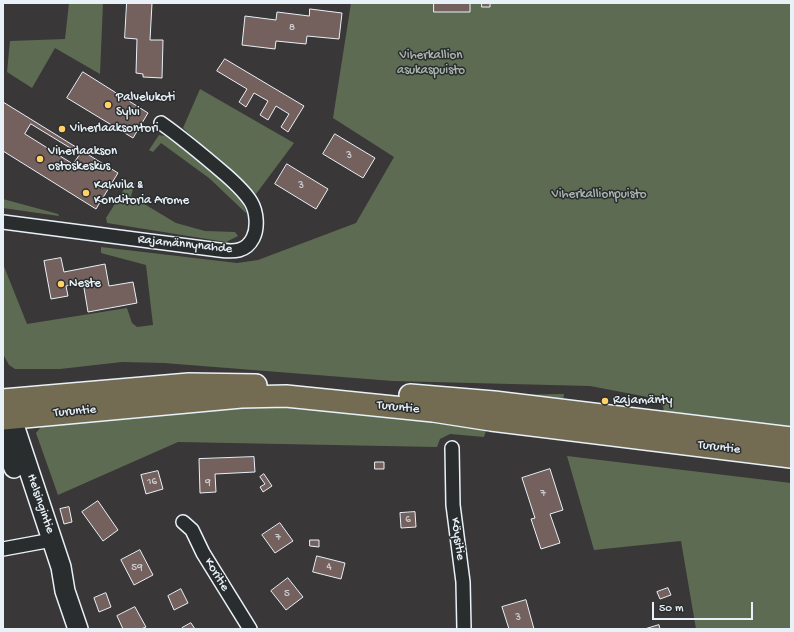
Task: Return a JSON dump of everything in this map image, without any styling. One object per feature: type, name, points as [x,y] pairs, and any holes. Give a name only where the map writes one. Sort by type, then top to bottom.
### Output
[{"type":"main road","name":"Turuntie","points":[[5,406],[189,384],[256,385],[494,402],[791,438]]},
{"type":"main road","name":"Turuntie","points":[[5,406],[286,396],[434,411],[491,420],[791,456]]},
{"type":"main road","name":"Helsingintie","points":[[5,406],[46,541],[50,569],[65,592],[78,629]]},
{"type":"main road","name":"Helsingintie","points":[[3,438],[46,541]]},
{"type":"street","name":"Rajamännynahde","points":[[3,222],[233,252],[247,247],[256,233],[255,210],[251,202],[241,190],[191,144],[162,123]]},
{"type":"street","name":"Köysitie","points":[[452,448],[453,505],[463,590],[464,629]]},
{"type":"street","name":"Koritie","points":[[183,522],[192,530],[203,553],[250,629]]},
{"type":"street","points":[[3,549],[46,541]]},
{"type":"green space","points":[[69,3],[103,3],[100,74],[55,48],[32,88],[7,72],[10,41],[65,39]]},
{"type":"green space","name":"Viherkallionpuisto","points":[[351,3],[791,3],[791,432],[674,417],[664,412],[663,406],[653,398],[590,386],[393,381],[164,363],[122,362],[60,369],[15,369],[9,365],[3,354],[3,264],[27,324],[127,308],[132,323],[137,327],[153,325],[146,265],[101,253],[101,247],[237,263],[258,260],[356,223],[394,157],[333,118]]},
{"type":"green space","points":[[200,89],[294,143],[256,194],[183,128]]},
{"type":"green space","points":[[159,135],[165,136],[199,159],[242,202],[247,214],[209,178],[161,143],[153,152],[149,150]]},
{"type":"green space","points":[[128,183],[135,183],[131,196],[176,223],[205,231],[235,232],[238,236],[226,242],[107,223],[106,218]]},
{"type":"green space","points":[[3,199],[58,214],[59,216],[3,208]]},
{"type":"green space","points":[[564,394],[563,401],[506,395]]},
{"type":"green space","points":[[256,402],[488,424],[484,437],[450,434],[440,439],[437,447],[178,442],[58,495],[36,433],[46,421]]},
{"type":"green space","points":[[567,456],[791,483],[791,629],[696,629],[681,541],[594,550]]},
{"type":"building","points":[[127,3],[152,3],[150,40],[163,40],[162,78],[143,77],[143,74],[136,73],[137,39],[125,38]]},
{"type":"building","points":[[434,3],[470,3],[470,12],[434,12]]},
{"type":"building","points":[[482,3],[490,3],[490,7],[482,7]]},
{"type":"building","points":[[310,9],[342,13],[339,39],[307,36],[306,44],[276,41],[275,49],[242,45],[245,16],[276,20],[277,12],[309,16]]},
{"type":"building","points":[[225,59],[304,106],[288,132],[281,127],[289,114],[276,106],[268,120],[260,115],[268,101],[254,93],[246,107],[239,102],[247,89],[217,71]]},
{"type":"building","name":"Palvelukoti Sylvi","points":[[83,72],[148,113],[133,138],[67,98]]},
{"type":"building","name":"Viherlaakson ostoskeskus","points":[[3,102],[118,173],[96,209],[3,151]],"holes":[[[31,124],[80,154],[73,164],[25,134]]]},
{"type":"building","points":[[335,134],[375,158],[363,178],[323,154]]},
{"type":"building","points":[[287,164],[328,189],[316,209],[275,184]]},
{"type":"building","name":"Neste","points":[[61,258],[64,272],[105,264],[109,286],[133,282],[137,303],[88,312],[83,282],[66,286],[68,296],[51,299],[44,261]]},
{"type":"building","points":[[254,457],[255,472],[215,474],[216,492],[200,493],[199,459]]},
{"type":"building","points":[[375,462],[384,462],[384,469],[375,469]]},
{"type":"building","points":[[550,469],[563,510],[550,514],[560,543],[541,549],[531,519],[535,518],[522,478]]},
{"type":"building","points":[[158,471],[163,489],[146,494],[141,475]]},
{"type":"building","points":[[264,474],[272,486],[263,492],[260,487],[265,484],[260,477]]},
{"type":"building","points":[[98,501],[118,530],[103,541],[82,512]]},
{"type":"building","points":[[69,507],[72,522],[64,524],[60,509]]},
{"type":"building","points":[[415,512],[416,527],[401,528],[400,513]]},
{"type":"building","points":[[280,523],[293,541],[275,553],[262,535]]},
{"type":"building","points":[[310,540],[319,540],[319,547],[310,546]]},
{"type":"building","points":[[140,550],[153,575],[134,585],[121,560]]},
{"type":"building","points":[[317,556],[345,563],[341,579],[313,572]]},
{"type":"building","points":[[288,578],[303,597],[286,610],[271,591]]},
{"type":"building","points":[[668,588],[671,595],[660,599],[657,592]]},
{"type":"building","points":[[181,589],[188,603],[174,610],[168,596]]},
{"type":"building","points":[[106,593],[111,607],[99,612],[94,598]]},
{"type":"building","points":[[526,600],[534,629],[509,629],[502,607]]},
{"type":"building","points":[[135,607],[146,627],[141,629],[123,629],[117,616]]},
{"type":"building","points":[[191,623],[195,629],[182,629],[182,628]]},
{"type":"building","points":[[659,625],[660,629],[645,629]]},
{"type":"place","name":"Palvelukoti Sylvi","points":[[108,105]]},
{"type":"place","name":"Viherlaaksontori","points":[[62,129]]},
{"type":"place","name":"Viherlaakson ostoskeskus","points":[[40,159]]},
{"type":"place","name":"Kahvila & Konditoria Arome","points":[[86,193]]},
{"type":"place","name":"Neste","points":[[61,284]]},
{"type":"place","name":"Rajamänty","points":[[605,401]]},
{"type":"park label","name":"Viherkallion asukaspuisto","points":[[431,64]]}]
